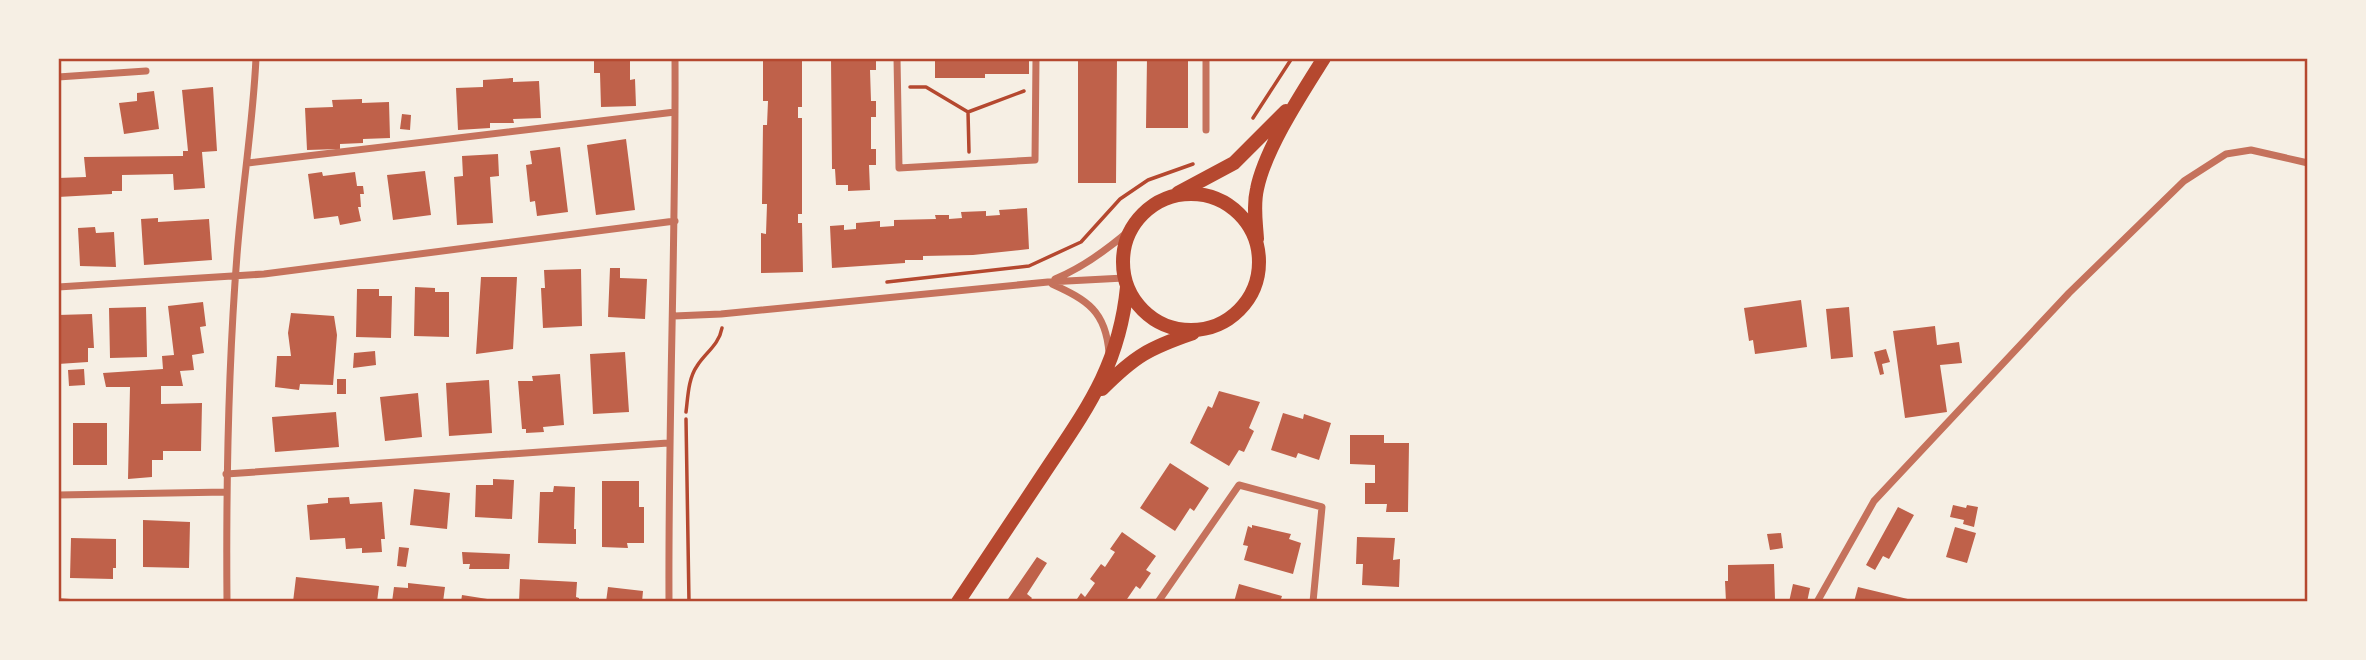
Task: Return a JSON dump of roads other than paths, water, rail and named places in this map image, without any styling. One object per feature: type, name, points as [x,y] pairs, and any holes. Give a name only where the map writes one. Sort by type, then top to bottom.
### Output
[{"type":"main road","points":[[1094,398],[1128,363],[1150,348],[1222,323],[1240,310],[1253,291],[1259,270],[1255,207],[1257,188],[1267,160],[1297,100],[1324,58]]},
{"type":"main road","points":[[958,602],[1094,398],[1110,363],[1124,321],[1126,283],[1123,262],[1131,229],[1147,210],[1157,203],[1234,163],[1297,100]]},
{"type":"main road","points":[[1157,203],[1177,195],[1199,195],[1219,200],[1237,211],[1250,228],[1258,248]]},
{"type":"main road","points":[[1126,283],[1136,303],[1149,316],[1165,326],[1201,330]]},
{"type":"street","points":[[227,602],[226,474],[236,276],[256,58]]},
{"type":"street","points":[[669,602],[668,443],[674,316],[675,58]]},
{"type":"street","points":[[897,58],[899,168],[1035,160],[1036,58]]},
{"type":"street","points":[[1206,58],[1206,130]]},
{"type":"street","points":[[58,77],[146,71]]},
{"type":"street","points":[[247,163],[675,112]]},
{"type":"street","points":[[1817,602],[1874,501],[2069,293],[2185,181],[2226,154],[2251,150],[2308,163]]},
{"type":"street","points":[[58,287],[236,276],[675,221]]},
{"type":"street","points":[[1048,282],[1076,270],[1106,251],[1131,229]]},
{"type":"street","points":[[674,316],[721,314],[1048,282],[1126,283]]},
{"type":"street","points":[[1048,282],[1082,298],[1094,308],[1102,321],[1110,363]]},
{"type":"street","points":[[226,474],[668,443]]},
{"type":"street","points":[[1158,602],[1238,485],[1322,507],[1313,602]]},
{"type":"street","points":[[58,495],[226,492]]}]
